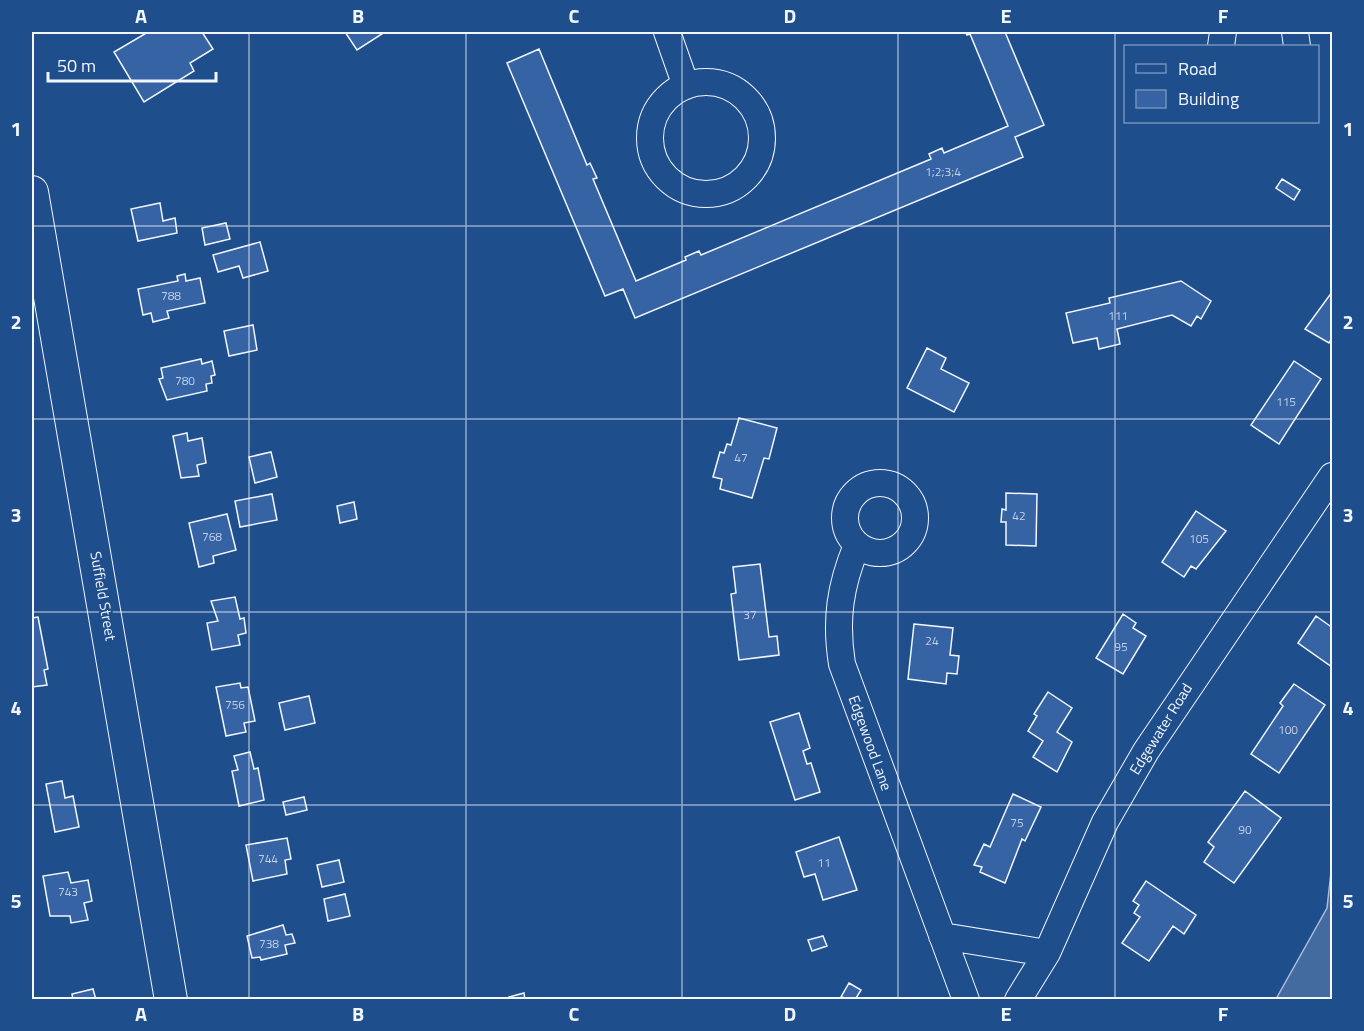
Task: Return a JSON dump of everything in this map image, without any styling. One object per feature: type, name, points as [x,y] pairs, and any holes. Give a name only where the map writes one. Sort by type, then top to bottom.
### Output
[{"type":"main road","name":"Suffield Street","points":[[32,192],[171,999]]},
{"type":"street","points":[[667,32],[686,86]]},
{"type":"street","points":[[698,83],[722,84],[743,96],[757,115],[762,138],[758,161],[744,180],[723,192],[700,194],[678,187],[661,172],[651,151],[651,128],[659,107],[667,98],[686,86],[698,83]]},
{"type":"street","name":"Edgewater Road","points":[[1018,999],[1047,953],[1105,822],[1146,751],[1332,476]]},
{"type":"street","name":"Edgewood Lane","points":[[857,545],[840,591],[837,619],[842,664],[966,999]]},
{"type":"street","points":[[942,936],[1047,953]]},
{"type":"water","points":[[1332,863],[1332,999],[1276,999],[1327,908]]},
{"type":"building","points":[[148,32],[202,32],[213,49],[190,63],[194,71],[144,102],[114,52]]},
{"type":"building","points":[[345,32],[385,32],[357,50]]},
{"type":"building","points":[[965,32],[1005,32],[1044,125],[1015,137],[1023,157],[635,318],[623,289],[605,296],[507,63],[539,49],[587,165],[590,163],[597,178],[593,179],[636,281],[686,260],[685,257],[699,251],[701,255],[931,159],[929,154],[942,148],[944,153],[1008,126],[970,34],[967,35]]},
{"type":"building","points":[[1282,179],[1300,190],[1294,200],[1276,188]]},
{"type":"building","points":[[160,203],[163,221],[175,218],[177,233],[138,241],[131,209]]},
{"type":"building","points":[[226,223],[230,239],[205,245],[202,228]]},
{"type":"building","points":[[260,242],[268,271],[243,278],[239,266],[218,272],[213,255]]},
{"type":"building","points":[[185,274],[186,281],[200,278],[205,303],[167,311],[169,318],[153,322],[151,313],[143,315],[138,289],[178,281],[177,276]]},
{"type":"building","points":[[1181,281],[1211,301],[1201,319],[1197,316],[1191,326],[1172,315],[1117,329],[1120,344],[1099,349],[1097,338],[1073,343],[1066,313],[1110,303],[1109,298]]},
{"type":"building","points":[[1332,292],[1332,338],[1329,343],[1305,329]]},
{"type":"building","points":[[253,325],[257,350],[229,356],[224,331]]},
{"type":"building","points":[[927,348],[946,358],[941,369],[969,383],[954,412],[907,388]]},
{"type":"building","points":[[201,359],[202,364],[212,361],[215,375],[211,376],[212,383],[206,384],[207,391],[167,400],[159,379],[163,378],[161,368]]},
{"type":"building","points":[[1294,361],[1321,379],[1279,444],[1251,425]]},
{"type":"building","points":[[739,418],[777,428],[769,459],[764,458],[752,498],[720,489],[722,479],[713,477],[720,452],[724,453],[727,444],[731,445]]},
{"type":"building","points":[[187,433],[188,441],[202,438],[206,463],[197,465],[199,476],[181,478],[173,436]]},
{"type":"building","points":[[271,452],[277,477],[255,483],[249,457]]},
{"type":"building","points":[[1006,493],[1037,494],[1036,546],[1006,545],[1006,522],[1001,522],[1002,509],[1006,510]]},
{"type":"building","points":[[272,494],[277,520],[240,527],[235,501]]},
{"type":"building","points":[[354,502],[357,519],[340,523],[337,506]]},
{"type":"building","points":[[1196,511],[1226,531],[1196,569],[1191,566],[1184,577],[1162,562]]},
{"type":"building","points":[[227,514],[236,550],[213,556],[214,563],[199,567],[189,523]]},
{"type":"building","points":[[760,564],[769,637],[777,636],[779,655],[739,660],[731,594],[736,593],[733,567]]},
{"type":"building","points":[[235,597],[240,619],[244,618],[246,633],[238,635],[240,645],[212,650],[207,623],[218,621],[211,601]]},
{"type":"building","points":[[1123,614],[1136,623],[1133,628],[1146,636],[1123,674],[1096,658]]},
{"type":"building","points":[[1316,616],[1330,626],[1332,622],[1332,667],[1298,643]]},
{"type":"building","points":[[38,617],[48,669],[44,670],[47,685],[32,687],[32,618]]},
{"type":"building","points":[[914,624],[953,628],[950,655],[959,656],[957,674],[947,673],[946,684],[908,679]]},
{"type":"building","points":[[240,683],[241,688],[248,687],[255,721],[244,723],[246,732],[226,736],[216,687]]},
{"type":"building","points":[[1294,684],[1325,705],[1279,773],[1251,754],[1283,706],[1280,703]]},
{"type":"building","points":[[1048,692],[1072,708],[1057,732],[1072,742],[1057,772],[1033,757],[1043,741],[1028,731],[1037,716],[1034,714]]},
{"type":"building","points":[[309,696],[315,723],[285,730],[279,703]]},
{"type":"building","points":[[799,713],[810,748],[803,751],[807,764],[811,763],[820,792],[795,800],[770,722]]},
{"type":"building","points":[[250,752],[254,769],[258,768],[264,800],[239,806],[232,771],[238,770],[234,756]]},
{"type":"building","points":[[62,781],[65,798],[73,796],[79,827],[55,832],[46,784]]},
{"type":"building","points":[[1245,791],[1281,818],[1234,883],[1204,862],[1214,847],[1208,842]]},
{"type":"building","points":[[1013,794],[1041,807],[1025,841],[1022,839],[1005,883],[980,872],[982,867],[974,865],[984,844],[990,847]]},
{"type":"building","points":[[304,797],[307,810],[286,815],[283,802]]},
{"type":"building","points":[[839,837],[857,890],[823,900],[815,874],[804,877],[796,852]]},
{"type":"building","points":[[287,838],[291,859],[285,860],[287,874],[253,881],[246,845]]},
{"type":"building","points":[[339,860],[344,882],[322,887],[317,865]]},
{"type":"building","points":[[68,872],[71,883],[88,880],[92,901],[84,903],[88,920],[71,923],[70,916],[50,916],[43,876]]},
{"type":"building","points":[[1146,881],[1196,915],[1184,934],[1173,926],[1149,961],[1122,943],[1140,917],[1134,913],[1139,905],[1133,901]]},
{"type":"building","points":[[345,894],[350,916],[328,921],[324,899]]},
{"type":"building","points":[[283,925],[286,935],[292,934],[295,943],[285,945],[287,954],[261,960],[260,957],[252,958],[247,936]]},
{"type":"building","points":[[823,936],[827,946],[812,951],[808,940]]},
{"type":"building","points":[[849,983],[861,990],[855,1000],[841,997]]},
{"type":"building","points":[[93,989],[96,1000],[73,1000],[72,994]]},
{"type":"building","points":[[524,993],[525,1000],[510,1000],[509,997]]}]
